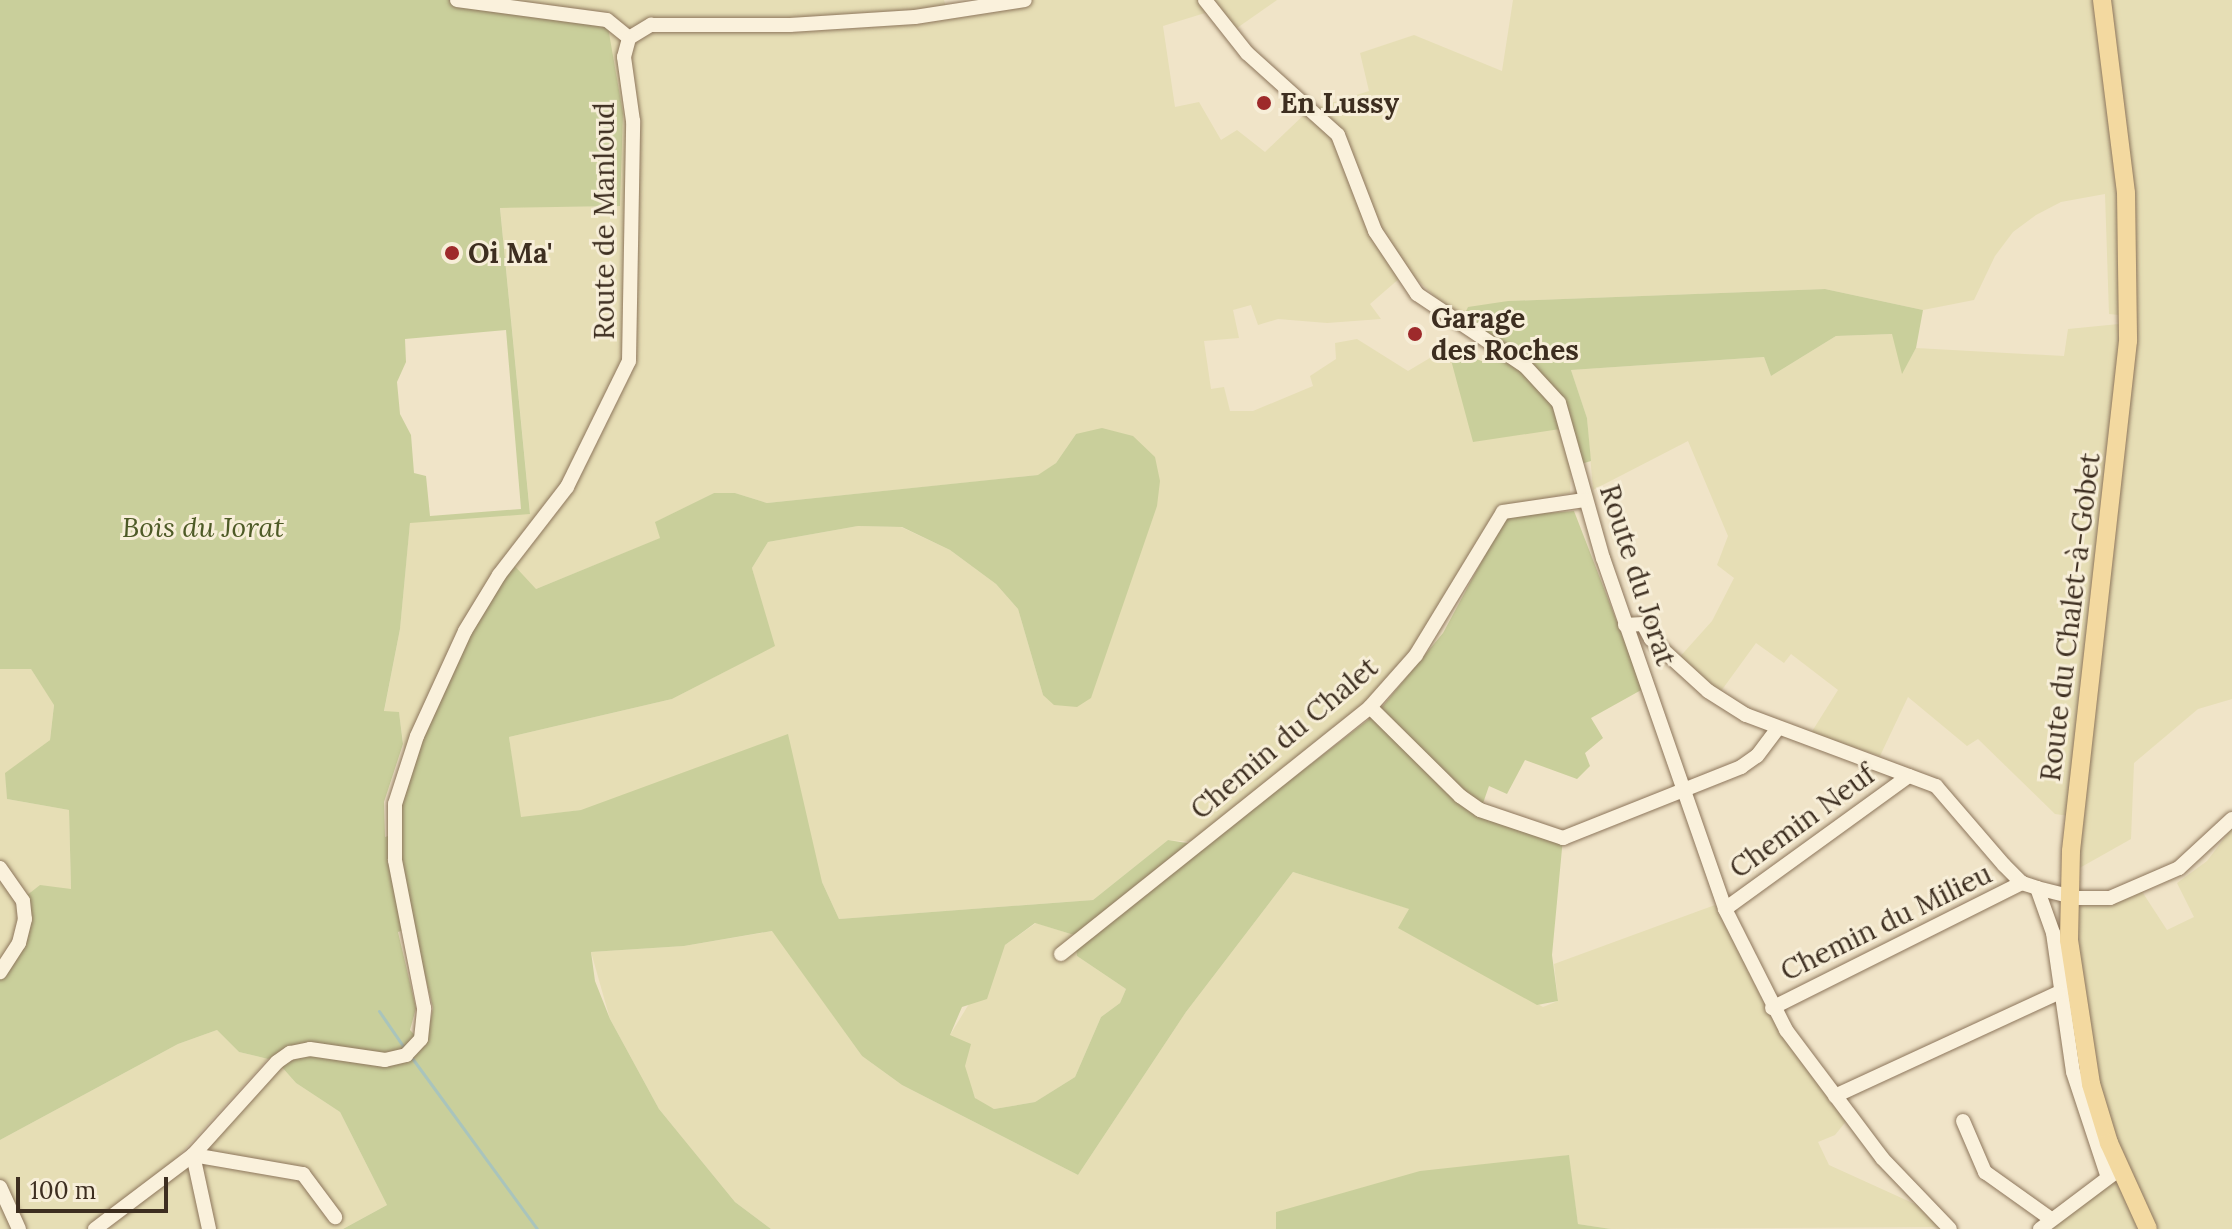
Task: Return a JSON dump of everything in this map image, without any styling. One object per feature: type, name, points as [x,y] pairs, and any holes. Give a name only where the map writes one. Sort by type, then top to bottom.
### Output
[{"type":"main road","name":"Route du Chalet-à-Gobet","points":[[2102,0],[2126,193],[2128,341],[2068,896],[2079,1032],[2114,1173],[2148,1229]]},
{"type":"street","points":[[457,0],[607,20],[629,38],[651,25],[790,25],[915,17],[1025,0]]},
{"type":"street","name":"Route du Jorat","points":[[1205,0],[1256,63],[1338,135],[1375,231],[1417,294],[1548,387],[1568,423],[1584,500],[1681,789],[1725,909],[1772,1008],[1835,1096],[1914,1196],[1950,1229]]},
{"type":"street","name":"Route de Manloud","points":[[95,1229],[193,1155],[277,1062],[290,1053],[310,1049],[364,1059],[399,1057],[421,1039],[424,1008],[395,860],[395,804],[417,736],[465,631],[499,575],[567,487],[629,361],[633,121],[624,57],[629,38]]},
{"type":"street","name":"Chemin du Chalet","points":[[1061,954],[1370,707],[1416,655],[1496,519],[1514,508],[1584,500]]},
{"type":"street","points":[[1625,625],[1643,624],[1651,639],[1716,698],[1778,728],[1936,786],[1954,801],[2022,883],[2037,888],[2068,896],[2110,898],[2172,872],[2232,819]]},
{"type":"street","points":[[1370,707],[1460,796],[1480,810],[1555,838],[1573,836],[1752,761],[1778,728]]},
{"type":"street","name":"Chemin Neuf","points":[[1725,909],[1909,776]]},
{"type":"street","points":[[0,868],[23,901],[25,919],[19,943],[0,972]]},
{"type":"street","name":"Chemin du Milieu","points":[[1772,1008],[2022,883]]},
{"type":"street","points":[[1963,1121],[1990,1178],[2046,1224],[2114,1173],[2073,1072],[2058,993],[2053,933],[2037,888]]},
{"type":"street","points":[[1835,1096],[2058,993]]},
{"type":"street","points":[[209,1229],[193,1155],[303,1174],[335,1217]]},
{"type":"street","points":[[0,1187],[19,1229]]},
{"type":"shaded area","points":[[492,0],[944,0],[946,7],[988,0],[1277,0],[1237,28],[1205,13],[1163,26],[1175,107],[1199,102],[1221,140],[1237,130],[1265,152],[1309,110],[1369,91],[1360,53],[1414,35],[1502,71],[1513,0],[2232,0],[2232,699],[2198,709],[2134,763],[2131,839],[2076,870],[2083,818],[2055,814],[1978,739],[1967,746],[1908,697],[1880,756],[1811,733],[1838,690],[1791,654],[1784,663],[1756,643],[1716,698],[1677,660],[1712,621],[1734,578],[1717,565],[1728,536],[1688,441],[1593,490],[1587,418],[1571,370],[1764,357],[1771,376],[1836,336],[1893,334],[1902,372],[1916,348],[2064,356],[2068,329],[2119,324],[2119,315],[2109,314],[2105,194],[2061,202],[2036,215],[2013,232],[1995,256],[1974,300],[1923,310],[1825,289],[1508,301],[1461,321],[1408,271],[1370,304],[1381,319],[1327,323],[1278,319],[1258,325],[1251,305],[1233,310],[1239,338],[1204,341],[1211,389],[1224,387],[1230,411],[1253,411],[1313,386],[1310,376],[1336,359],[1335,343],[1357,339],[1408,371],[1450,346],[1467,355],[1452,360],[1561,429],[1571,467],[1570,493],[1500,508],[1434,624],[1389,683],[1195,842],[1168,840],[1093,900],[839,919],[822,882],[581,810],[520,818],[509,737],[672,699],[774,646],[752,568],[768,542],[858,526],[901,527],[950,550],[996,584],[1018,609],[1043,695],[1076,434],[1056,463],[1039,475],[767,503],[735,493],[714,493],[656,522],[661,538],[536,589],[406,762],[399,713],[384,712],[400,629],[410,522],[530,513],[500,207],[619,206]]},
{"type":"shaded area","points":[[0,669],[31,669],[54,704],[50,740],[6,773],[7,799],[69,810],[71,890],[17,941],[0,967]]},
{"type":"shaded area","points":[[2232,828],[2232,1229],[2052,1229],[2127,1170],[2096,1084],[2078,988],[2077,904],[2141,890],[2167,930],[2194,917],[2177,883],[2207,861]]},
{"type":"shaded area","points":[[1293,872],[1410,909],[1399,928],[1543,1007],[1558,1001],[1554,964],[1715,905],[1769,1011],[1848,1119],[1835,1135],[1818,1142],[1829,1165],[1917,1205],[1940,1227],[1611,1229],[1578,1224],[1568,1155],[1276,1212],[1276,1229],[771,1229],[735,1202],[659,1109],[610,1019],[591,952],[684,946],[773,931],[862,1056],[902,1085],[1078,1175],[1186,1012]]},
{"type":"shaded area","points":[[1036,923],[1074,935],[1077,956],[1126,989],[1120,1003],[1101,1017],[1075,1077],[1035,1102],[994,1109],[977,1102],[950,1035],[1005,945]]},
{"type":"shaded area","points":[[217,1030],[239,1052],[268,1059],[160,1176],[87,1229],[0,1229],[0,1140],[178,1044]]},
{"type":"shaded area","points":[[280,1065],[296,1083],[340,1112],[387,1205],[343,1229],[108,1229],[199,1156]]},
{"type":"green space","name":"Bois du Jorat","points":[[0,0],[492,0],[606,16],[623,113],[620,206],[500,208],[530,514],[410,523],[400,629],[384,711],[399,712],[403,744],[384,802],[385,837],[394,834],[417,736],[510,561],[536,589],[660,538],[655,522],[714,493],[735,493],[767,503],[1038,475],[1056,463],[1076,434],[1102,428],[1133,436],[1155,457],[1160,481],[1157,506],[1091,698],[1077,707],[1054,705],[1043,695],[1018,609],[996,584],[950,550],[902,527],[858,526],[768,542],[752,568],[775,646],[672,699],[509,737],[521,817],[581,810],[788,734],[822,882],[839,919],[1093,900],[1168,840],[1205,846],[1377,713],[1443,633],[1506,516],[1574,511],[1643,689],[1591,718],[1603,738],[1585,753],[1590,766],[1577,779],[1525,760],[1507,794],[1489,786],[1481,809],[1563,838],[1552,955],[1558,1001],[1537,1005],[1398,928],[1409,909],[1293,872],[1186,1012],[1078,1175],[902,1085],[862,1056],[772,931],[684,946],[591,952],[595,981],[610,1019],[659,1109],[735,1202],[771,1229],[343,1229],[387,1205],[340,1112],[296,1083],[280,1065],[310,1054],[364,1064],[385,1054],[310,1043],[268,1059],[239,1052],[217,1030],[178,1044],[0,1140],[0,978],[7,972],[26,896],[40,885],[71,889],[69,810],[7,799],[5,773],[50,740],[54,705],[31,669],[0,669]],"holes":[[[506,330],[521,509],[430,516],[426,476],[414,473],[411,435],[400,414],[397,382],[406,362],[405,339]],[[1035,923],[1074,935],[1077,956],[1126,989],[1120,1003],[1101,1017],[1075,1077],[1035,1102],[994,1109],[975,1098],[965,1066],[971,1044],[950,1035],[962,1007],[987,999],[1005,945]],[[413,927],[433,1008],[425,1046],[410,1030],[416,1008],[398,932]]]},
{"type":"green space","points":[[1825,289],[1923,310],[1916,348],[1902,374],[1892,334],[1836,336],[1771,376],[1764,357],[1571,370],[1587,418],[1591,461],[1571,467],[1560,429],[1473,442],[1451,360],[1467,355],[1484,362],[1490,342],[1461,321],[1468,307],[1508,301]]},
{"type":"green space","points":[[1569,1155],[1578,1224],[1611,1229],[1276,1229],[1276,1212],[1420,1171]]},
{"type":"waterway","points":[[379,1011],[405,1049]]},
{"type":"waterway","points":[[412,1058],[537,1229]]},
{"type":"place","name":"En Lussy","points":[[1264,103]]},
{"type":"place","name":"Oi Ma'","points":[[452,253]]},
{"type":"place","name":"Garage des Roches","points":[[1415,334]]}]
